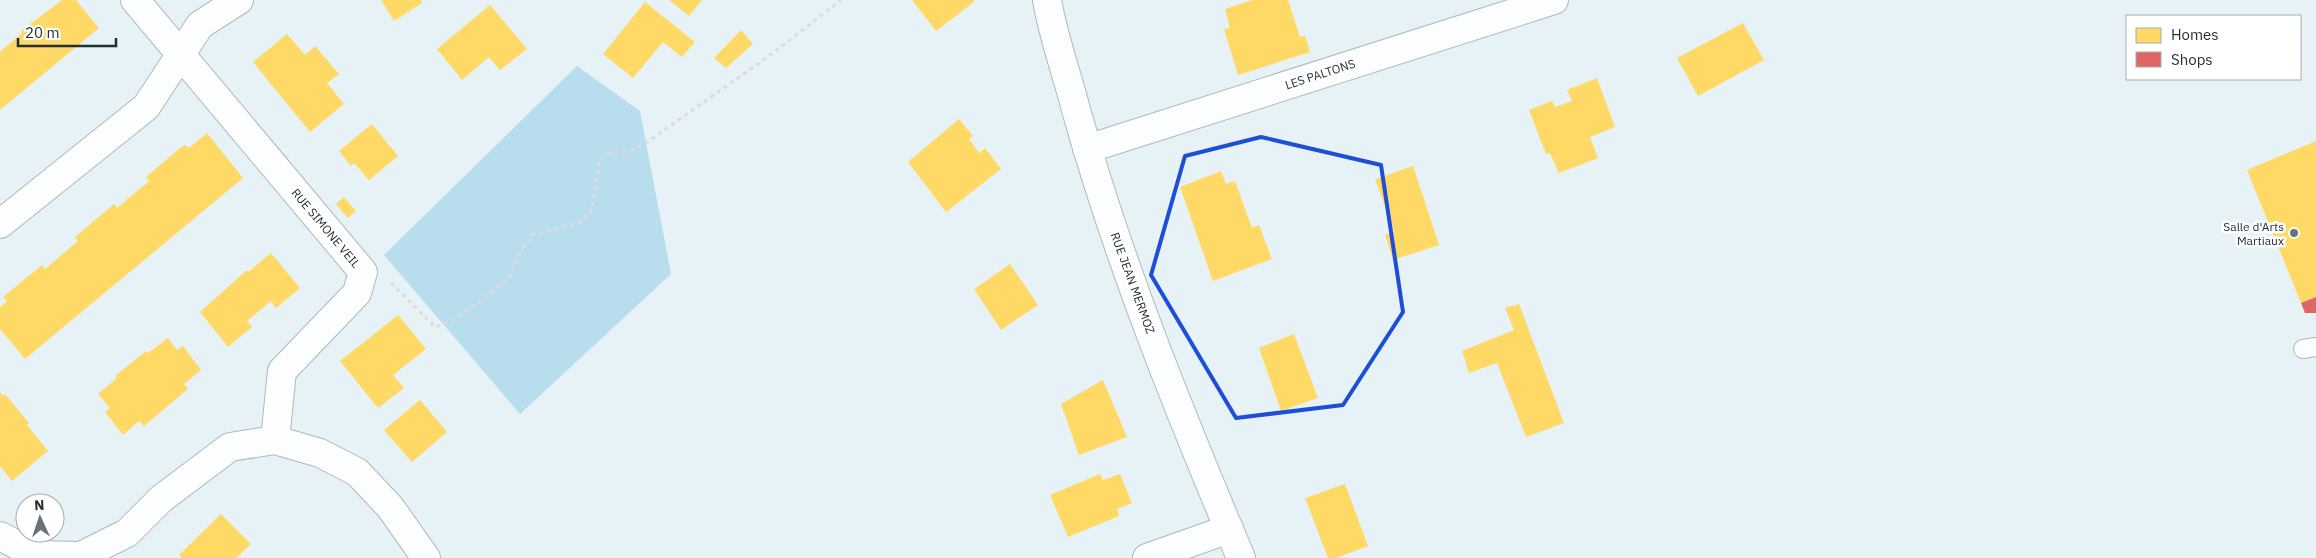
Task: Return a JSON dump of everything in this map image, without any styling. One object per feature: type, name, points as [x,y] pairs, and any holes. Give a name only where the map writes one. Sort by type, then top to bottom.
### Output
[{"type":"street","name":"RUE SIMONE VEIL","points":[[135,0],[363,272],[357,293],[282,371],[275,440]]},
{"type":"street","points":[[0,224],[146,107],[200,25],[239,0]]},
{"type":"street","name":"RUE JEAN MERMOZ","points":[[1047,0],[1087,149],[1114,232],[1173,392],[1242,558]]},
{"type":"street","name":"LES PALTONS","points":[[1087,149],[1554,0]]},
{"type":"street","points":[[0,536],[36,555],[80,556],[127,533],[161,499],[230,446],[275,440],[320,453],[357,472],[390,507],[426,558]]},
{"type":"street","points":[[1147,558],[1229,529]]},
{"type":"path","points":[[363,272],[380,272],[434,327],[452,321],[509,279],[520,252],[533,235],[582,222],[592,210],[599,161],[605,155],[635,149],[649,141],[773,53],[841,0]]},
{"type":"highlighted area","points":[[1261,137],[1381,165],[1403,312],[1343,405],[1236,418],[1151,275],[1185,156]]},
{"type":"shaded area","points":[[577,66],[640,111],[671,274],[520,414],[384,255]]},
{"type":"building: Homes","points":[[62,0],[76,0],[99,28],[0,110],[0,52],[22,33],[21,31]]},
{"type":"building: Homes","points":[[381,0],[421,0],[422,3],[394,21]]},
{"type":"building: Homes","points":[[669,0],[702,0],[689,16]]},
{"type":"building: Homes","points":[[912,0],[973,0],[974,2],[936,31]]},
{"type":"building: Homes","points":[[1252,0],[1288,0],[1300,37],[1305,36],[1310,52],[1238,75],[1224,29],[1230,28],[1225,9]]},
{"type":"building: Homes","points":[[645,2],[695,42],[682,57],[663,42],[633,78],[603,54]]},
{"type":"building: Homes","points":[[490,5],[527,49],[500,70],[489,57],[462,80],[437,49]]},
{"type":"building: Homes","points":[[1743,23],[1764,60],[1698,96],[1677,58]]},
{"type":"building: Homes","points":[[741,30],[753,44],[726,68],[714,58]]},
{"type":"building: Homes","points":[[287,34],[305,55],[315,46],[339,74],[327,83],[344,104],[310,132],[253,62]]},
{"type":"building: Homes","points":[[1597,78],[1615,127],[1590,137],[1598,158],[1559,173],[1550,153],[1546,154],[1529,110],[1552,101],[1555,107],[1572,101],[1567,90]]},
{"type":"building: Homes","points":[[959,119],[973,136],[969,139],[979,153],[985,148],[1001,169],[946,212],[908,162]]},
{"type":"building: Homes","points":[[372,124],[398,156],[369,180],[354,163],[351,166],[339,151]]},
{"type":"building: Homes","points":[[207,133],[243,178],[25,359],[0,329],[0,307],[7,301],[3,297],[42,265],[45,269],[78,241],[75,237],[114,204],[117,208],[149,181],[146,177],[180,148],[185,145],[189,148]]},
{"type":"building: Homes","name":"Salle d'Arts Martiaux","points":[[2316,141],[2316,297],[2301,303],[2247,170]]},
{"type":"building: Homes","points":[[1413,166],[1439,245],[1393,260],[1385,235],[1394,231],[1375,179]]},
{"type":"building: Homes","points":[[1221,171],[1226,184],[1235,181],[1252,228],[1259,225],[1272,259],[1213,281],[1180,187]]},
{"type":"building: Homes","points":[[344,197],[356,211],[348,218],[336,204]]},
{"type":"building: Homes","points":[[271,253],[300,288],[276,308],[271,301],[247,321],[252,327],[228,347],[200,312],[247,270],[248,272]]},
{"type":"building: Homes","points":[[1010,264],[1038,305],[1001,330],[974,289]]},
{"type":"building: Homes","points":[[1519,304],[1564,423],[1526,437],[1497,363],[1469,373],[1462,351],[1514,330],[1505,308]]},
{"type":"building: Homes","points":[[398,315],[426,349],[393,375],[404,388],[378,408],[340,361]]},
{"type":"building: Homes","points":[[1294,334],[1318,398],[1281,411],[1259,348]]},
{"type":"building: Homes","points":[[168,338],[177,350],[183,346],[201,370],[184,384],[188,389],[144,426],[139,421],[123,435],[105,412],[110,408],[98,394],[117,378],[115,376],[146,351],[148,353]]},
{"type":"building: Homes","points":[[1103,380],[1127,437],[1079,455],[1061,404]]},
{"type":"building: Homes","points":[[0,392],[3,396],[5,394],[29,423],[27,425],[48,451],[12,481],[0,466]]},
{"type":"building: Homes","points":[[420,400],[447,432],[412,462],[384,430]]},
{"type":"building: Homes","points":[[1100,474],[1103,480],[1120,474],[1132,503],[1117,509],[1119,516],[1068,537],[1050,495]]},
{"type":"building: Homes","points":[[1345,484],[1368,546],[1336,558],[1328,558],[1305,498]]},
{"type":"building: Homes","points":[[221,514],[251,544],[236,558],[182,558],[179,555]]},
{"type":"building: Shops","points":[[2316,297],[2316,313],[2305,313],[2301,303]]},
{"type":"place","name":"Salle d'Arts Martiaux","points":[[2294,233]]}]
